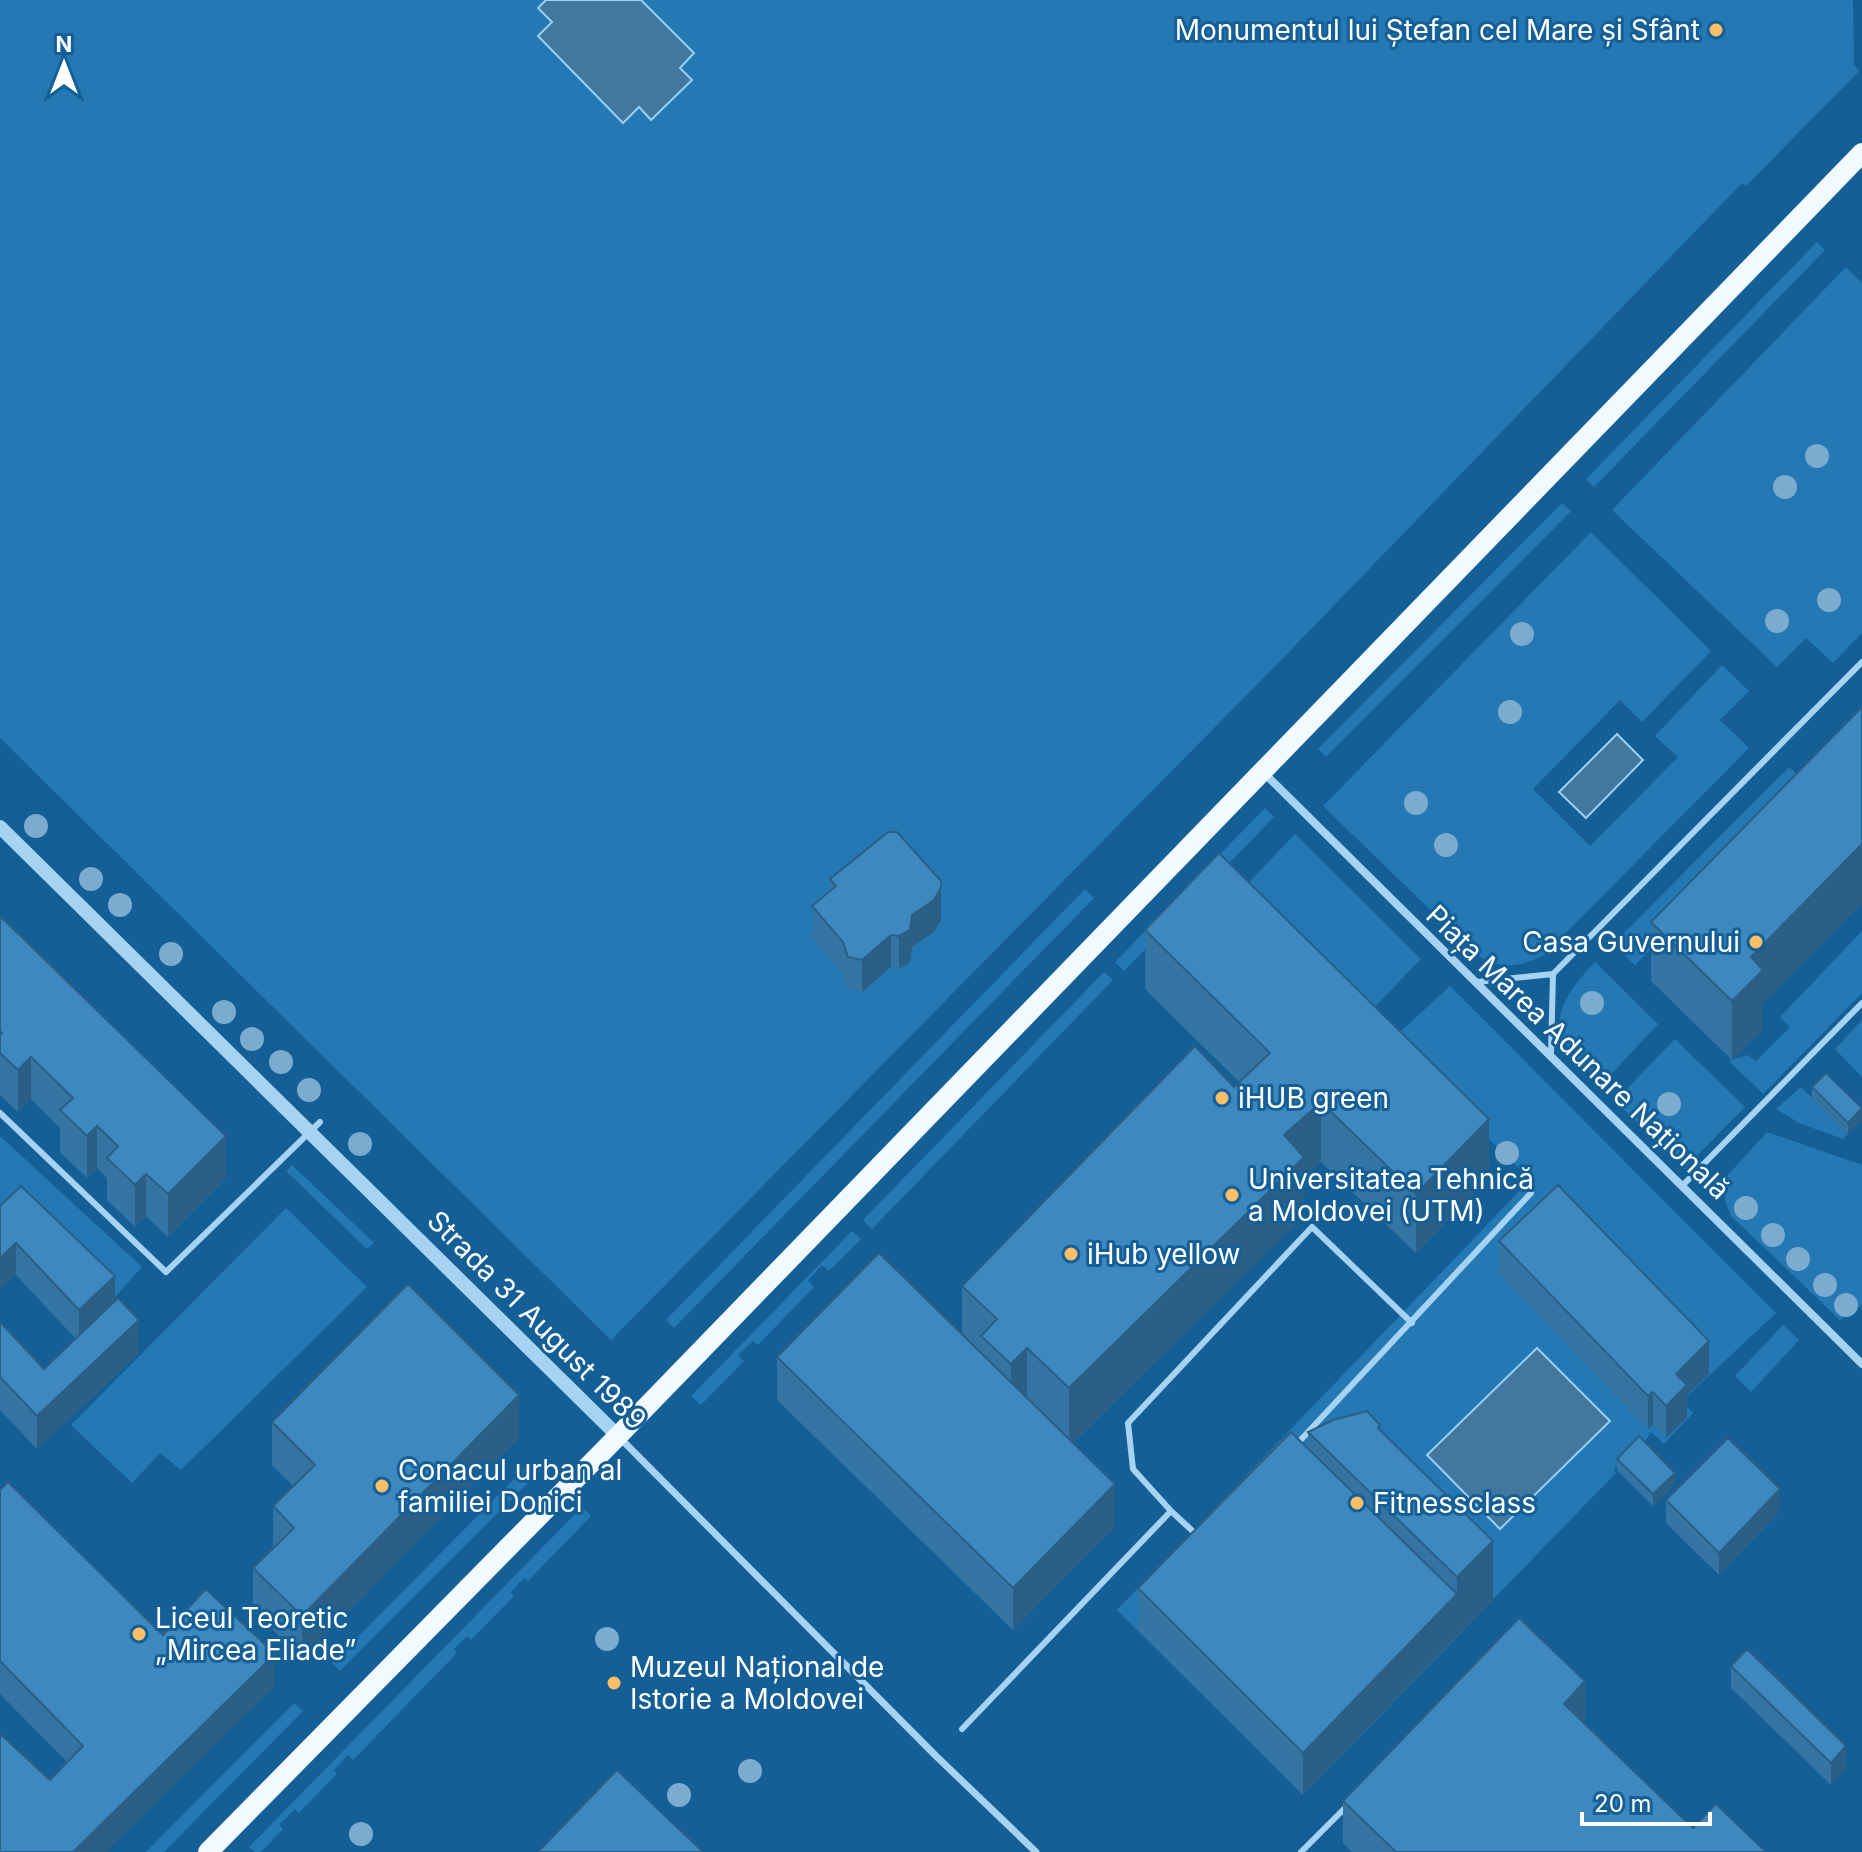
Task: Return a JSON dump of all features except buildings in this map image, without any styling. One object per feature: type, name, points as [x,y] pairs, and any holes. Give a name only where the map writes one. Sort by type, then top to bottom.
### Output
[{"type":"main road","points":[[208,1852],[618,1436],[1862,153]]},
{"type":"street","name":"Piața Marea Adunare Națională","points":[[1263,772],[1862,1364]]},
{"type":"street","name":"Strada 31 August 1989","points":[[0,827],[315,1127],[924,1745],[1036,1852]]},
{"type":"lane","points":[[1477,982],[1553,974],[1862,662]]},
{"type":"lane","points":[[1551,1054],[1553,974]]},
{"type":"lane","points":[[1683,1185],[1862,1003]]},
{"type":"lane","points":[[0,1113],[166,1272],[315,1127]]},
{"type":"lane","points":[[1291,1450],[1531,1193]]},
{"type":"lane","points":[[1204,1542],[1133,1469],[1128,1423],[1312,1227],[1412,1323]]},
{"type":"lane","points":[[962,1729],[1171,1511]]},
{"type":"lane","points":[[1301,1852],[1351,1803]]},
{"type":"shaded area","points":[[0,0],[1853,0],[1854,65],[1859,71],[1746,186],[1742,183],[1288,653],[611,1340],[0,738]]},
{"type":"shaded area","points":[[546,0],[641,0],[694,53],[680,68],[692,80],[651,120],[639,107],[623,123],[538,36],[552,22],[538,8]]},
{"type":"shaded area","points":[[1817,242],[1825,250],[1594,487],[1586,479]]},
{"type":"shaded area","points":[[1846,267],[1862,283],[1862,633],[1833,663],[1806,638],[1777,667],[1612,510]]},
{"type":"shaded area","points":[[1562,503],[1571,511],[1326,757],[1318,749]]},
{"type":"shaded area","points":[[1591,532],[1711,651],[1642,722],[1620,700],[1533,789],[1590,846],[1678,757],[1655,736],[1722,665],[1749,691],[1720,720],[1749,748],[1545,954],[1527,962],[1502,965],[1477,955],[1323,806]]},
{"type":"shaded area","points":[[1617,734],[1643,760],[1586,818],[1559,792]]},
{"type":"shaded area","points":[[1789,767],[1811,789],[1635,965],[1613,944]]},
{"type":"shaded area","points":[[1265,808],[1274,817],[1124,971],[1115,962]]},
{"type":"shaded area","points":[[1295,834],[1421,959],[1365,1017],[1238,894]]},
{"type":"shaded area","points":[[1085,889],[1094,898],[674,1328],[666,1320]]},
{"type":"shaded area","points":[[1862,931],[1862,993],[1763,1094],[1729,1061],[1747,1055],[1756,1061],[1790,1027],[1780,1017]]},
{"type":"shaded area","points":[[1595,962],[1658,1024],[1602,1084],[1572,1052],[1560,1029],[1562,1008],[1567,998]]},
{"type":"shaded area","points":[[1104,972],[1113,980],[872,1229],[863,1220]]},
{"type":"shaded area","points":[[1450,986],[1776,1313],[1682,1401],[1693,1413],[1664,1444],[1651,1432],[1642,1446],[1639,1444],[1614,1469],[1616,1473],[1303,1795],[1117,1610],[1535,1175],[1526,1175],[1389,1042]]},
{"type":"shaded area","points":[[1862,1020],[1862,1077],[1835,1049]]},
{"type":"shaded area","points":[[1675,1039],[1745,1107],[1684,1169],[1615,1101]]},
{"type":"shaded area","points":[[1801,1087],[1848,1134],[1843,1139],[1799,1123],[1776,1109]]},
{"type":"shaded area","points":[[1767,1132],[1862,1165],[1862,1305],[1840,1320],[1731,1216],[1725,1201],[1726,1177]]},
{"type":"shaded area","points":[[0,1136],[142,1267],[114,1298],[0,1226]]},
{"type":"shaded area","points":[[292,1165],[374,1243],[367,1249],[286,1171]]},
{"type":"shaded area","points":[[286,1208],[367,1287],[181,1470],[160,1453],[132,1483],[71,1425]]},
{"type":"shaded area","points":[[852,1231],[861,1239],[829,1271],[822,1265],[808,1280],[814,1287],[758,1345],[753,1341],[738,1355],[744,1361],[701,1405],[691,1396]]},
{"type":"shaded area","points":[[1783,1325],[1799,1340],[1751,1392],[1735,1376]]},
{"type":"shaded area","points":[[1537,1348],[1610,1421],[1500,1529],[1427,1455]]},
{"type":"shaded area","points":[[531,1462],[540,1471],[340,1671],[332,1663]]},
{"type":"shaded area","points":[[582,1507],[591,1516],[528,1581],[524,1578],[511,1592],[514,1596],[471,1640],[467,1636],[454,1649],[457,1653],[353,1760],[348,1755],[334,1770],[337,1774],[299,1813],[295,1809],[279,1825],[283,1829],[261,1852],[249,1847]]},
{"type":"shaded area","points":[[294,1703],[303,1711],[164,1852],[146,1852]]},
{"type":"place","name":"Monumentul lui Ștefan cel Mare și Sfânt","points":[[1716,30]]},
{"type":"place","name":"Casa Guvernului","points":[[1756,942]]},
{"type":"place","name":"iHUB green","points":[[1222,1098]]},
{"type":"place","name":"Universitatea Tehnică a Moldovei (UTM)","points":[[1232,1195]]},
{"type":"place","name":"iHub yellow","points":[[1071,1254]]},
{"type":"place","name":"Conacul urban al familiei Donici","points":[[382,1486]]},
{"type":"place","name":"Fitnessclass","points":[[1357,1503]]},
{"type":"place","name":"Liceul Teoretic „Mircea Eliade”","points":[[139,1634]]},
{"type":"place","name":"Muzeul Național de Istorie a Moldovei","points":[[614,1683]]}]
